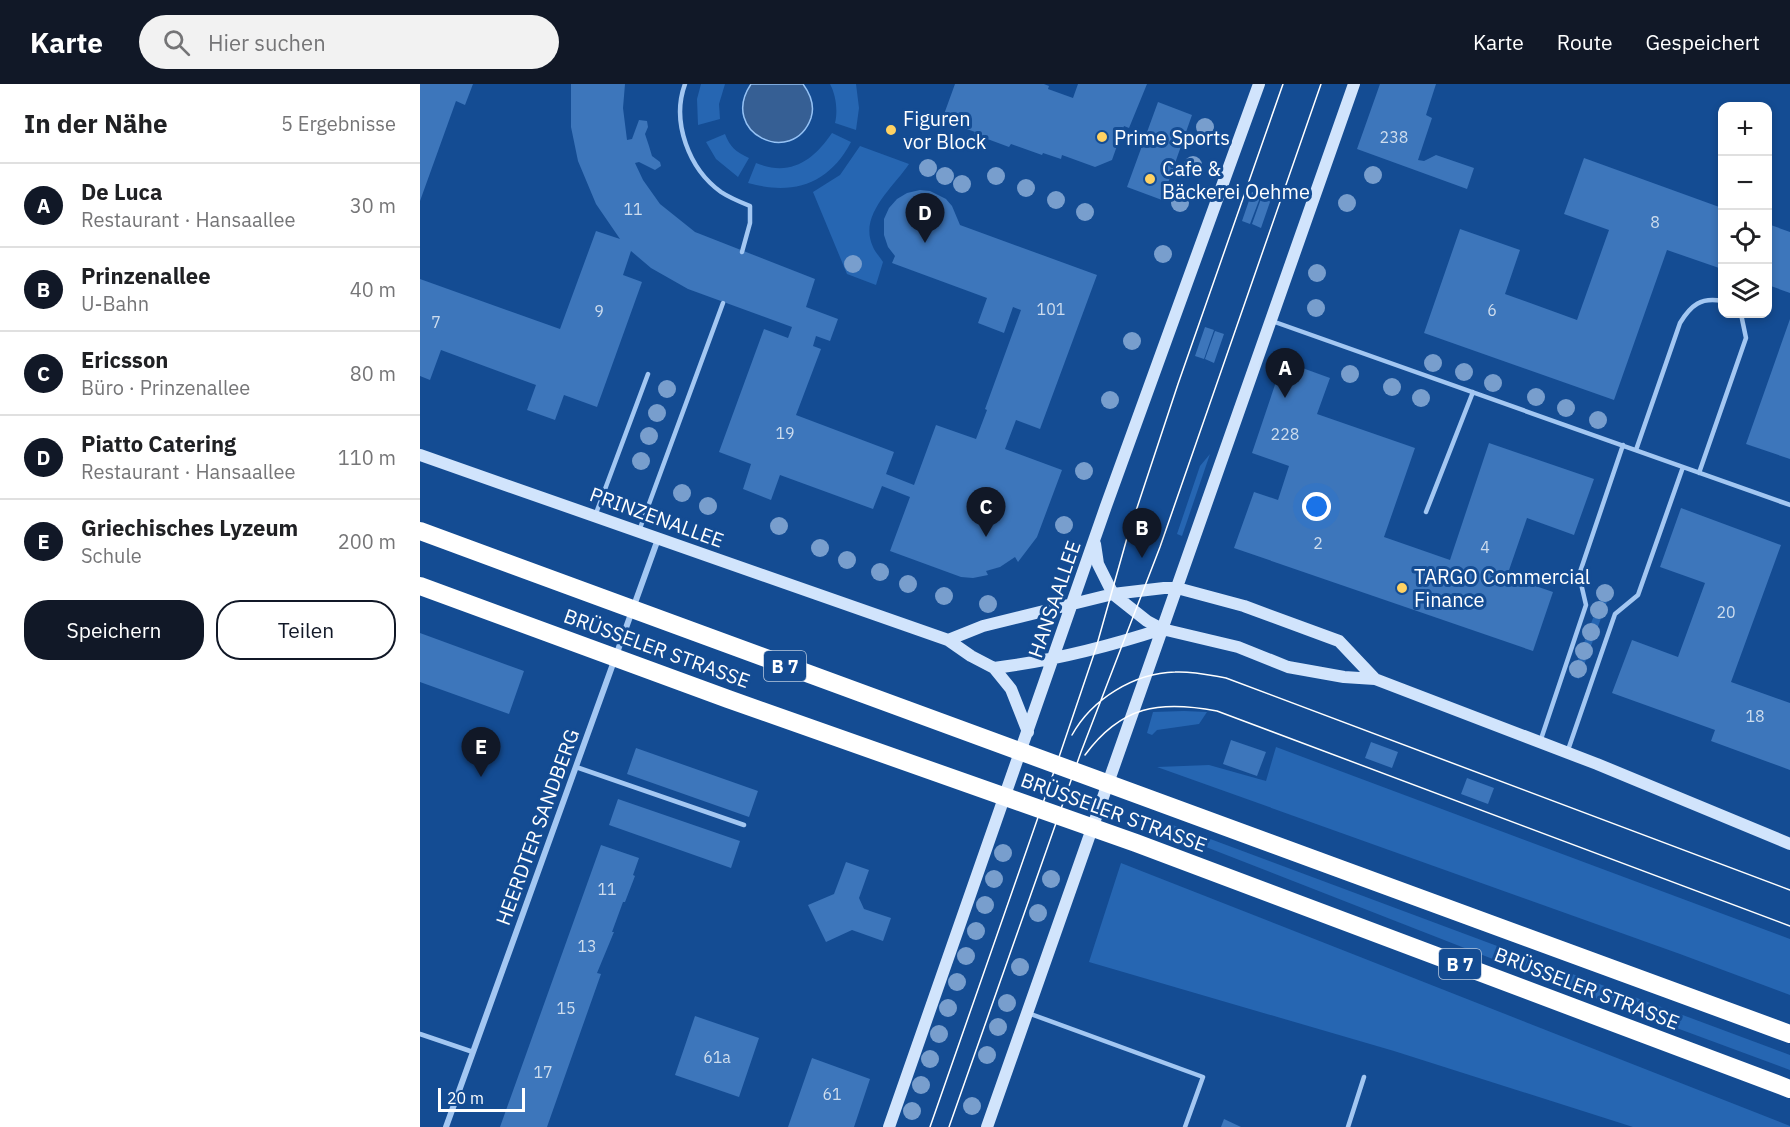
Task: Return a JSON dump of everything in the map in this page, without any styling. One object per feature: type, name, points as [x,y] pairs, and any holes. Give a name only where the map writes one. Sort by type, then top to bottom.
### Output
[{"type":"highway","name":"BRÜSSELER STRASSE","points":[[420,531],[1790,1034]]},
{"type":"highway","name":"BRÜSSELER STRASSE","points":[[420,586],[728,699],[1136,843],[1790,1089]]},
{"type":"street","name":"HANSAALLEE","points":[[889,1127],[1094,540],[1258,84]]},
{"type":"street","points":[[987,1127],[1354,84]]},
{"type":"street","name":"PRINZENALLEE","points":[[420,455],[948,640],[994,668],[1011,689],[1028,732]]},
{"type":"street","name":"HEERDTER SANDBERG","points":[[446,1127],[658,538]]},
{"type":"street","points":[[1094,540],[1098,564],[1113,594],[1146,621],[1162,629],[1238,647],[1288,667],[1344,677],[1375,679],[1540,742],[1790,844]]},
{"type":"street","points":[[948,640],[983,626],[1113,594],[1177,588],[1244,606],[1339,642],[1375,679]]},
{"type":"street","points":[[994,668],[1054,659],[1123,642],[1162,629]]},
{"type":"lane","points":[[685,84],[682,92],[681,120],[683,137],[692,158],[704,176],[719,190],[750,206],[750,222],[742,252]]},
{"type":"lane","points":[[1636,450],[1680,323],[1687,310],[1705,299],[1718,301]]},
{"type":"lane","points":[[639,531],[723,303]]},
{"type":"lane","points":[[1699,473],[1746,338],[1742,318]]},
{"type":"lane","points":[[1272,321],[1790,505]]},
{"type":"lane","points":[[595,516],[648,374]]},
{"type":"lane","points":[[1426,512],[1473,392]]},
{"type":"lane","points":[[1540,742],[1586,605],[1579,575],[1623,446]]},
{"type":"lane","points":[[1567,753],[1615,614],[1638,595],[1683,467]]},
{"type":"lane","points":[[576,767],[744,825]]},
{"type":"lane","points":[[1027,1013],[1203,1077],[1185,1127]]},
{"type":"lane","points":[[420,1034],[473,1052]]},
{"type":"lane","points":[[1348,1127],[1364,1077]]},
{"type":"shaded area","points":[[701,84],[725,84],[719,104],[720,119],[698,125],[697,99]]},
{"type":"shaded area","points":[[751,84],[803,84],[810,96],[813,109],[811,118],[802,133],[789,141],[775,142],[762,138],[751,129],[744,117],[743,102]]},
{"type":"shaded area","points":[[830,84],[856,84],[859,108],[856,130],[835,123],[836,103]]},
{"type":"shaded area","points":[[832,133],[851,142],[832,168],[821,177],[795,187],[764,187],[748,183],[756,163],[780,168],[800,164],[817,151]]},
{"type":"shaded area","points":[[725,134],[734,149],[749,158],[738,177],[716,159],[706,142]]},
{"type":"shaded area","points":[[860,146],[909,164],[879,202],[870,224],[873,247],[883,262],[876,285],[847,274],[813,192],[840,175]]},
{"type":"shaded area","points":[[1210,454],[1182,536],[1177,534],[1200,466]]},
{"type":"shaded area","points":[[1605,585],[1612,588],[1579,679],[1572,676]]},
{"type":"shaded area","points":[[1153,712],[1207,712],[1199,724],[1157,730],[1152,735],[1147,733]]},
{"type":"shaded area","points":[[1276,747],[1790,939],[1790,995],[1157,767],[1209,765],[1266,781]]},
{"type":"shaded area","points":[[1170,824],[1790,1055],[1790,1070],[1544,979],[1170,833]]},
{"type":"shaded area","points":[[1121,863],[1790,1127],[1633,1127],[1394,1051],[1089,962]]},
{"type":"building","points":[[420,84],[473,84],[465,105],[456,101],[420,201]]},
{"type":"building","points":[[571,84],[625,84],[623,108],[627,140],[632,139],[639,120],[647,121],[648,127],[645,134],[652,156],[660,162],[661,166],[655,170],[639,162],[635,163],[643,180],[660,204],[695,232],[815,279],[806,307],[838,319],[830,341],[816,336],[813,346],[821,349],[796,415],[894,452],[886,474],[914,485],[936,425],[976,439],[1021,310],[1013,307],[1004,333],[978,323],[987,298],[892,263],[895,256],[888,247],[884,235],[884,219],[889,208],[907,193],[920,190],[930,191],[946,199],[952,206],[960,225],[1097,275],[1040,429],[1016,420],[1005,449],[1062,470],[1037,537],[1018,562],[1015,557],[1000,567],[986,571],[988,575],[973,578],[961,577],[890,551],[910,497],[882,486],[873,509],[780,475],[771,500],[743,489],[751,464],[719,452],[764,329],[788,338],[792,327],[688,289],[651,268],[631,251],[623,275],[642,282],[597,407],[564,395],[555,420],[527,410],[536,385],[441,350],[430,380],[420,376],[420,279],[560,329],[596,231],[620,239],[596,204],[578,161],[571,127]]},
{"type":"building","points":[[955,84],[1044,84],[1049,86],[1048,89],[1073,98],[1078,84],[1147,84],[1129,128],[1124,126],[1112,160],[1095,167],[1062,155],[1061,159],[1011,144],[1009,147],[974,134],[975,132],[959,126],[959,123],[943,117]]},
{"type":"building","points":[[1380,84],[1436,84],[1426,115],[1432,118],[1418,160],[1424,161],[1436,155],[1474,168],[1467,189],[1357,149]]},
{"type":"building","points":[[1158,102],[1192,115],[1162,200],[1127,187]]},
{"type":"building","points":[[1584,158],[1718,207],[1718,268],[1667,250],[1614,400],[1424,333],[1460,229],[1520,250],[1505,294],[1577,320],[1609,230],[1564,214]]},
{"type":"building","points":[[1252,192],[1261,195],[1250,224],[1242,221]]},
{"type":"building","points":[[1262,196],[1271,199],[1261,228],[1252,224]]},
{"type":"building","points":[[1772,225],[1790,232],[1790,293],[1772,286]]},
{"type":"building","points":[[1790,319],[1790,459],[1746,444]]},
{"type":"building","points":[[1205,327],[1214,330],[1204,359],[1195,356]]},
{"type":"building","points":[[1215,331],[1224,334],[1214,363],[1205,359]]},
{"type":"building","points":[[1283,361],[1330,378],[1317,414],[1415,448],[1384,537],[1450,560],[1489,443],[1594,479],[1574,535],[1527,518],[1507,576],[1553,592],[1533,651],[1234,548],[1254,492],[1278,500],[1289,466],[1252,453]]},
{"type":"building","points":[[1681,508],[1781,545],[1731,682],[1790,703],[1790,770],[1711,741],[1715,730],[1612,693],[1632,640],[1678,657],[1705,583],[1660,567]]},
{"type":"building","points":[[420,633],[524,671],[509,714],[420,682]]},
{"type":"building","points":[[1231,740],[1266,752],[1257,776],[1223,764]]},
{"type":"building","points":[[1371,742],[1398,752],[1392,768],[1365,758]]},
{"type":"building","points":[[636,748],[758,791],[749,817],[627,774]]},
{"type":"building","points":[[1467,778],[1494,788],[1488,804],[1461,794]]},
{"type":"building","points":[[618,799],[740,841],[731,868],[609,825]]},
{"type":"building","points":[[601,845],[639,858],[633,875],[635,876],[597,973],[601,974],[547,1127],[500,1127]]},
{"type":"building","points":[[846,862],[869,870],[859,898],[864,909],[891,918],[883,941],[852,930],[826,942],[808,905],[834,894]]},
{"type":"building","points":[[695,1016],[759,1038],[739,1097],[675,1075]]},
{"type":"building","points":[[812,1058],[870,1079],[854,1127],[788,1127]]},
{"type":"building","points":[[1224,1119],[1241,1127],[1221,1127]]},
{"type":"tram line","points":[[930,1127],[1096,648],[1127,538],[1178,384],[1283,84]]},
{"type":"tram line","points":[[949,1127],[1081,752],[1160,547],[1321,84]]},
{"type":"tram line","points":[[1072,735],[1080,722],[1103,700],[1116,690],[1144,677],[1182,672],[1226,678],[1790,890]]},
{"type":"tram line","points":[[1085,755],[1113,726],[1143,710],[1177,706],[1217,711],[1790,926]]},
{"type":"place","name":"Figuren vor Block","points":[[891,130]]},
{"type":"place","name":"Prime Sports","points":[[1102,137]]},
{"type":"place","name":"Cafe & Bäckerei Oehme","points":[[1150,179]]},
{"type":"place","name":"Piatto Catering","points":[[925,243]]},
{"type":"place","name":"De Luca","points":[[1285,398]]},
{"type":"place","name":"Ericsson","points":[[986,537]]},
{"type":"place","name":"Prinzenallee","points":[[1142,558]]},
{"type":"place","name":"TARGO Commercial Finance","points":[[1402,588]]},
{"type":"place","name":"Griechisches Lyzeum","points":[[481,777]]}]
